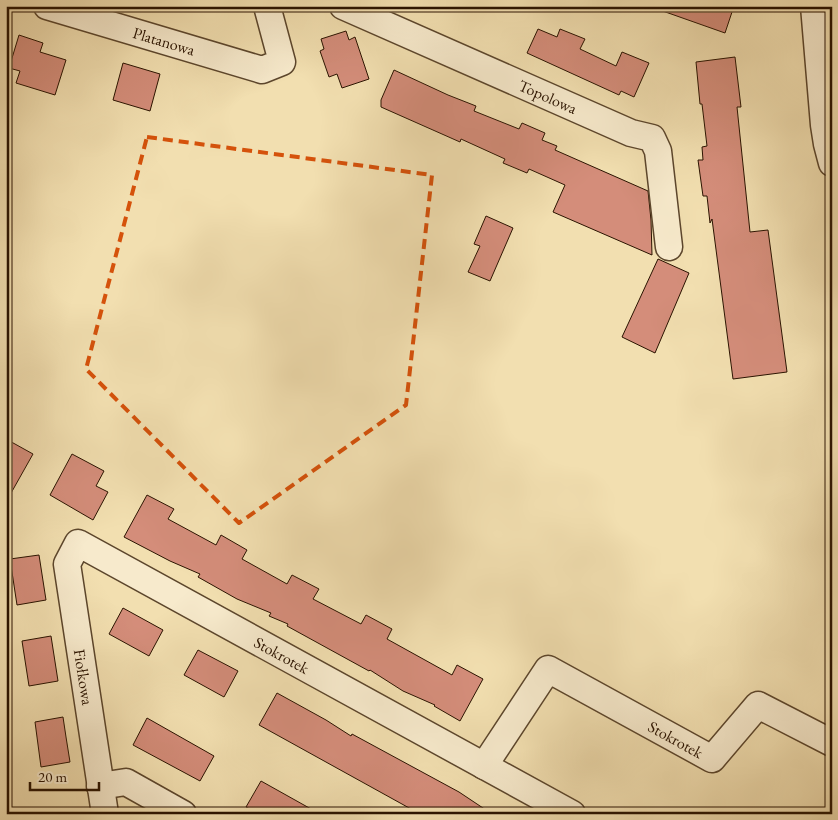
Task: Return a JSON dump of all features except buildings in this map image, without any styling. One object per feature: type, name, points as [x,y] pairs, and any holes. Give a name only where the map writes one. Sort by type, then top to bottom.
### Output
[{"type":"street","name":"Platanowa","points":[[46,6],[262,70],[282,62],[268,6]]},
{"type":"street","name":"Topolowa","points":[[343,6],[631,132],[652,138],[658,151],[669,247]]},
{"type":"street","points":[[814,6],[824,125],[832,163]]},
{"type":"street","name":"Stokrotek","points":[[78,543],[572,814]]},
{"type":"street","name":"Fiołkowa","points":[[78,543],[67,564],[105,814]]},
{"type":"street","name":"Stokrotek","points":[[484,766],[548,669],[712,759],[758,706],[832,743]]},
{"type":"street","points":[[100,786],[126,782],[183,814]]},
{"type":"highlighted area","points":[[147,137],[432,175],[406,405],[239,523],[86,369]]}]
